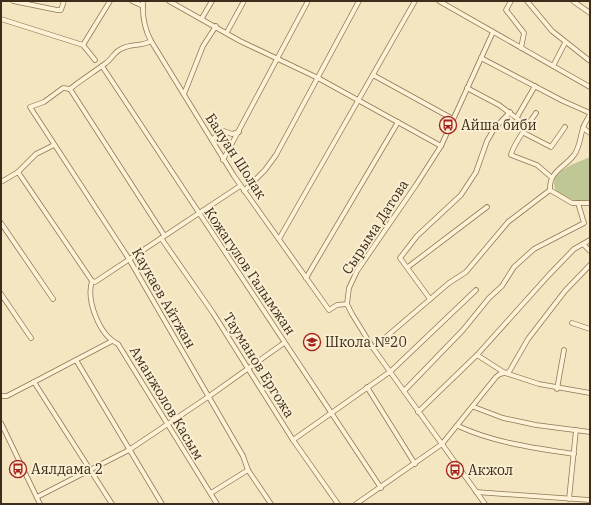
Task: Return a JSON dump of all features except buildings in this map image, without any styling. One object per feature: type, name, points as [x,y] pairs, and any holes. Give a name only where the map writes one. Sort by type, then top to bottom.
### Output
[{"type":"street","points":[[13,1],[57,10],[61,10],[64,1]]},
{"type":"street","points":[[83,45],[110,1]]},
{"type":"street","points":[[132,1],[143,3]]},
{"type":"street","points":[[169,1],[226,32],[318,78],[441,146]]},
{"type":"street","points":[[202,18],[212,1]]},
{"type":"street","points":[[226,32],[244,1]]},
{"type":"street","points":[[224,160],[308,1]]},
{"type":"street","points":[[244,191],[265,170],[276,155],[359,1]]},
{"type":"street","points":[[279,239],[415,1]]},
{"type":"street","points":[[511,1],[507,4],[506,10],[524,33],[521,48]]},
{"type":"street","points":[[527,1],[552,32],[565,43],[579,51],[590,61]]},
{"type":"street","points":[[573,1],[590,13]]},
{"type":"street","points":[[441,2],[590,87]]},
{"type":"street","name":"Балуан Шолак","points":[[143,3],[142,12],[146,31],[151,41],[240,186],[329,310],[337,306],[347,304]]},
{"type":"street","points":[[1,19],[83,45],[95,60]]},
{"type":"street","points":[[184,94],[203,46],[216,26]]},
{"type":"street","name":"Сырыма Датова","points":[[347,304],[349,288],[357,271],[441,146],[493,32]]},
{"type":"street","points":[[70,89],[107,63],[115,52],[128,45],[144,45],[151,41]]},
{"type":"street","points":[[553,66],[565,43]]},
{"type":"street","points":[[373,348],[449,283],[466,272],[508,222],[550,190],[551,177],[574,155],[580,143],[583,128],[590,114],[481,58]]},
{"type":"street","name":"Кожагулов Галымжан","points":[[102,66],[380,488]]},
{"type":"street","points":[[373,76],[453,119]]},
{"type":"street","points":[[517,117],[535,86]]},
{"type":"street","name":"Каукаев Айтжан","points":[[70,89],[64,88],[44,102],[30,107],[129,259],[243,456],[248,470],[271,504]]},
{"type":"street","points":[[467,88],[510,112],[526,125]]},
{"type":"street","name":"Тауманов Ергожа","points":[[70,89],[247,369],[293,440],[338,504]]},
{"type":"street","points":[[430,299],[400,258],[418,236],[461,195],[476,172],[487,141],[494,128],[510,112]]},
{"type":"street","points":[[536,113],[526,125],[524,133],[511,155],[537,165],[551,177]]},
{"type":"street","points":[[306,278],[398,122]]},
{"type":"street","points":[[524,133],[551,147],[565,127]]},
{"type":"street","points":[[583,128],[590,133]]},
{"type":"street","points":[[212,140],[221,130],[232,134],[239,132]]},
{"type":"street","points":[[1,182],[18,172],[36,154],[54,144]]},
{"type":"street","points":[[18,172],[92,282],[95,282],[240,186]]},
{"type":"street","points":[[550,190],[572,203],[590,202]]},
{"type":"street","points":[[404,391],[463,330],[489,298],[502,286],[514,267],[534,249],[584,223],[578,203]]},
{"type":"street","points":[[408,267],[487,207]]},
{"type":"street","points":[[1,223],[52,299]]},
{"type":"street","points":[[418,412],[477,355],[574,249],[590,240]]},
{"type":"street","points":[[583,244],[590,251]]},
{"type":"street","points":[[356,504],[442,444],[474,407],[496,378],[500,374],[506,373],[511,369],[528,339],[565,291],[589,267]]},
{"type":"street","name":"Аманжолов Касым","points":[[92,282],[90,289],[97,320],[103,331],[112,341],[118,344],[194,468],[218,504]]},
{"type":"street","points":[[293,440],[391,371],[476,290]]},
{"type":"street","points":[[1,294],[31,338]]},
{"type":"street","points":[[347,304],[373,348],[391,371],[418,412],[485,504]]},
{"type":"street","points":[[572,323],[590,328]]},
{"type":"street","points":[[1,396],[8,396],[112,341]]},
{"type":"street","points":[[37,497],[129,450],[208,397],[284,343]]},
{"type":"street","points":[[557,389],[564,350]]},
{"type":"street","points":[[477,355],[506,373],[557,389],[590,393]]},
{"type":"street","points":[[76,360],[162,504]]},
{"type":"street","points":[[34,382],[112,504]]},
{"type":"street","points":[[367,387],[414,464]]},
{"type":"street","points":[[474,407],[504,418],[590,432]]},
{"type":"street","points":[[1,423],[40,504]]},
{"type":"street","points":[[458,426],[480,436],[512,444],[574,454]]},
{"type":"street","points":[[569,499],[576,430]]},
{"type":"street","points":[[211,493],[248,470]]},
{"type":"street","points":[[476,492],[590,500]]},
{"type":"green space","points":[[590,157],[590,200],[578,202],[557,193],[554,185],[558,174],[563,169]]},
{"type":"place","name":"Айша биби","points":[[448,125]]},
{"type":"place","name":"Школа №20","points":[[312,342]]},
{"type":"place","name":"Аялдама 2","points":[[18,469]]},
{"type":"place","name":"Акжол","points":[[455,470]]}]
